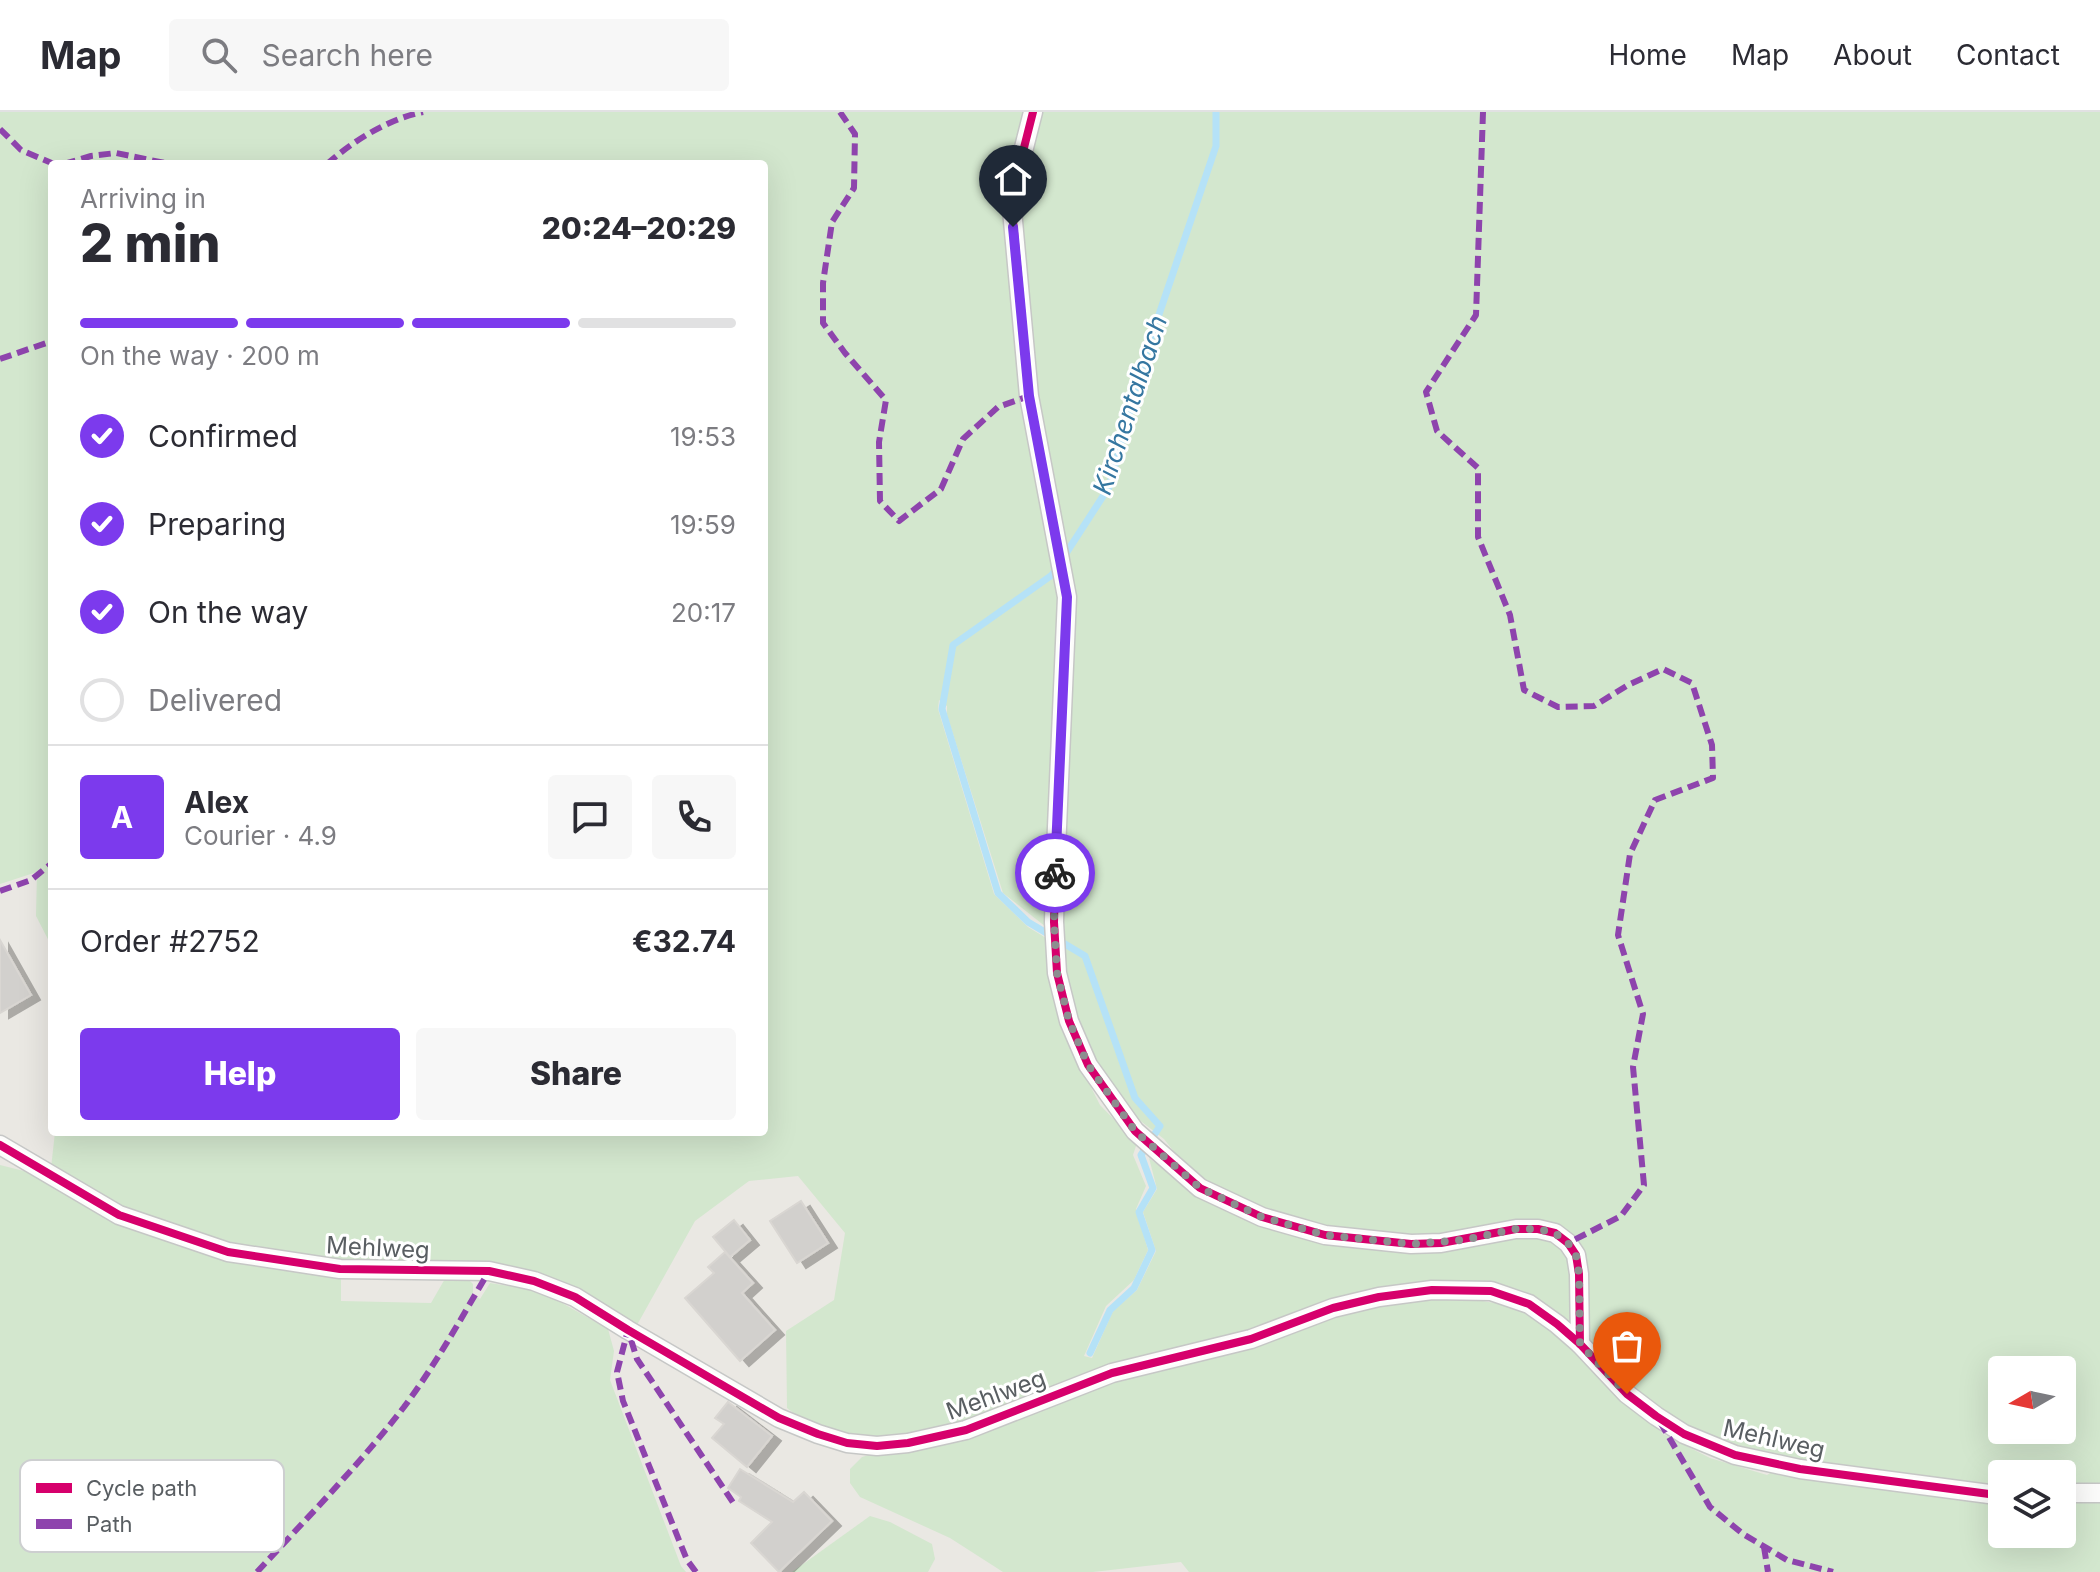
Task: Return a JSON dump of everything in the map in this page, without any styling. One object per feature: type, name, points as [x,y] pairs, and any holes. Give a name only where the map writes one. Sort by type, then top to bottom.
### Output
[{"type":"street","points":[[1033,112],[1011,199],[1029,396],[1067,597],[1054,922],[1057,973],[1069,1021],[1088,1065],[1135,1131],[1200,1188],[1262,1217],[1325,1235],[1411,1244],[1464,1240],[1516,1229],[1555,1233],[1568,1243],[1576,1255],[1580,1344]]},
{"type":"street","name":"Mehlweg","points":[[0,1145],[119,1215],[228,1252],[340,1269],[489,1271],[534,1281],[575,1297],[779,1418],[847,1443],[877,1446],[908,1443],[966,1430],[1112,1373],[1251,1339],[1333,1308],[1379,1297],[1432,1290],[1491,1291],[1529,1304],[1557,1324],[1627,1394],[1656,1416],[1684,1434],[1735,1455],[1800,1469],[1988,1494]]},
{"type":"street","points":[[2076,1493],[2100,1493]]},
{"type":"green space","points":[[0,112],[2100,112],[2100,1572],[1189,1572],[1181,1562],[1093,1572],[1003,1572],[950,1538],[860,1497],[850,1483],[850,1469],[862,1457],[1360,1308],[1416,1300],[1465,1298],[1518,1307],[1586,1358],[1663,1434],[1710,1458],[1767,1475],[1789,1462],[1725,1444],[1678,1424],[1633,1390],[1528,1295],[1332,1300],[959,1424],[894,1437],[848,1435],[801,1419],[787,1408],[786,1331],[834,1300],[845,1233],[798,1176],[749,1181],[695,1221],[637,1325],[555,1279],[508,1268],[344,1263],[259,1253],[181,1232],[112,1204],[51,1168],[55,1136],[768,1136],[768,160],[48,160],[48,939],[36,916],[37,872],[0,884]],"holes":[[[939,700],[947,706],[947,715],[1003,893],[1046,927],[1054,781],[1070,780],[1061,872],[1060,952],[1073,1012],[1100,1068],[1134,1116],[1164,1139],[1189,1171],[1223,1192],[1264,1210],[1318,1226],[1430,1238],[1459,1247],[1443,1253],[1379,1248],[1195,1193],[1149,1158],[1157,1189],[1143,1212],[1156,1251],[1137,1290],[1113,1311],[1092,1358],[1084,1356],[1106,1306],[1134,1280],[1148,1250],[1136,1209],[1146,1186],[1133,1155],[1137,1143],[1100,1105],[1061,1028],[1049,973],[1046,938],[1028,927],[994,894],[938,709]]]},
{"type":"green space","points":[[0,1165],[28,1172],[131,1228],[178,1246],[238,1262],[341,1276],[341,1301],[431,1303],[446,1277],[467,1278],[473,1284],[473,1294],[480,1299],[490,1283],[541,1291],[608,1329],[614,1351],[610,1380],[681,1566],[686,1572],[0,1572]]},
{"type":"green space","points":[[870,1516],[890,1522],[932,1544],[935,1559],[928,1572],[792,1572]]},
{"type":"building","points":[[0,940],[31,995],[0,1013]]},
{"type":"building","points":[[801,1201],[828,1243],[797,1263],[770,1221]]},
{"type":"building","points":[[734,1220],[750,1240],[730,1257],[713,1237]]},
{"type":"building","points":[[725,1252],[753,1283],[742,1293],[775,1330],[740,1361],[685,1298],[714,1273],[708,1267]]},
{"type":"building","points":[[728,1402],[772,1436],[747,1467],[712,1438],[724,1424],[715,1418]]},
{"type":"building","points":[[740,1469],[793,1502],[804,1492],[832,1521],[779,1572],[751,1543],[772,1522],[739,1501],[741,1497],[728,1488]]},
{"type":"waterway","name":"Kirchentalbach","points":[[1090,1353],[1110,1310],[1134,1288],[1152,1250],[1139,1212],[1153,1188],[1141,1155],[1160,1126],[1135,1098],[1085,956],[1028,922],[998,893],[942,709],[953,645],[1052,575],[1109,487],[1146,353],[1216,146],[1216,112]]},
{"type":"marked path","points":[[332,160],[372,132],[423,112]]},
{"type":"marked path","points":[[840,112],[855,134],[854,188],[832,222],[823,283],[823,323],[886,400],[879,442],[880,501],[899,521],[941,489],[963,439],[998,407],[1029,396]]},
{"type":"marked path","points":[[1483,112],[1476,315],[1426,392],[1437,431],[1478,468],[1478,537],[1510,615],[1524,690],[1558,707],[1594,706],[1628,685],[1663,669],[1692,683],[1712,745],[1713,778],[1655,800],[1630,854],[1618,935],[1643,1014],[1633,1067],[1644,1185],[1621,1216],[1568,1243]]},
{"type":"marked path","points":[[0,129],[21,150],[48,161]]},
{"type":"marked path","points":[[78,160],[116,153],[150,160]]},
{"type":"marked path","points":[[0,359],[48,342]]},
{"type":"marked path","points":[[0,891],[31,880],[48,866]]},
{"type":"marked path","points":[[284,1543],[404,1407],[489,1271]]},
{"type":"marked path","points":[[696,1572],[687,1560],[623,1401],[617,1372],[628,1330],[637,1359],[734,1504]]},
{"type":"marked path","points":[[1660,1422],[1710,1507],[1743,1534],[1787,1560],[1833,1572]]},
{"type":"marked path","points":[[1764,1547],[1768,1572]]},
{"type":"marked path","points":[[257,1572],[275,1552]]},
{"type":"cycle path","points":[[1033,112],[1011,199],[1029,396],[1067,597],[1054,922],[1057,973],[1069,1021],[1088,1065],[1135,1131],[1200,1188],[1262,1217],[1325,1235],[1411,1244],[1441,1243],[1516,1229],[1555,1233],[1568,1243],[1576,1255],[1580,1344]]},
{"type":"cycle path","points":[[0,1145],[119,1215],[228,1252],[340,1269],[489,1271],[534,1281],[575,1297],[779,1418],[847,1443],[877,1446],[908,1443],[966,1430],[1112,1373],[1251,1339],[1333,1308],[1379,1297],[1432,1290],[1491,1291],[1529,1304],[1557,1324],[1627,1394],[1656,1416],[1684,1434],[1735,1455],[1800,1469],[1988,1494]]},
{"type":"way so far","points":[[1055,873],[1057,973],[1069,1021],[1088,1065],[1135,1131],[1200,1188],[1262,1217],[1325,1235],[1411,1244],[1464,1240],[1516,1229],[1555,1233],[1568,1243],[1576,1255],[1580,1344],[1627,1394]]},
{"type":"route","points":[[1013,227],[1029,396],[1067,597],[1055,873]]}]
